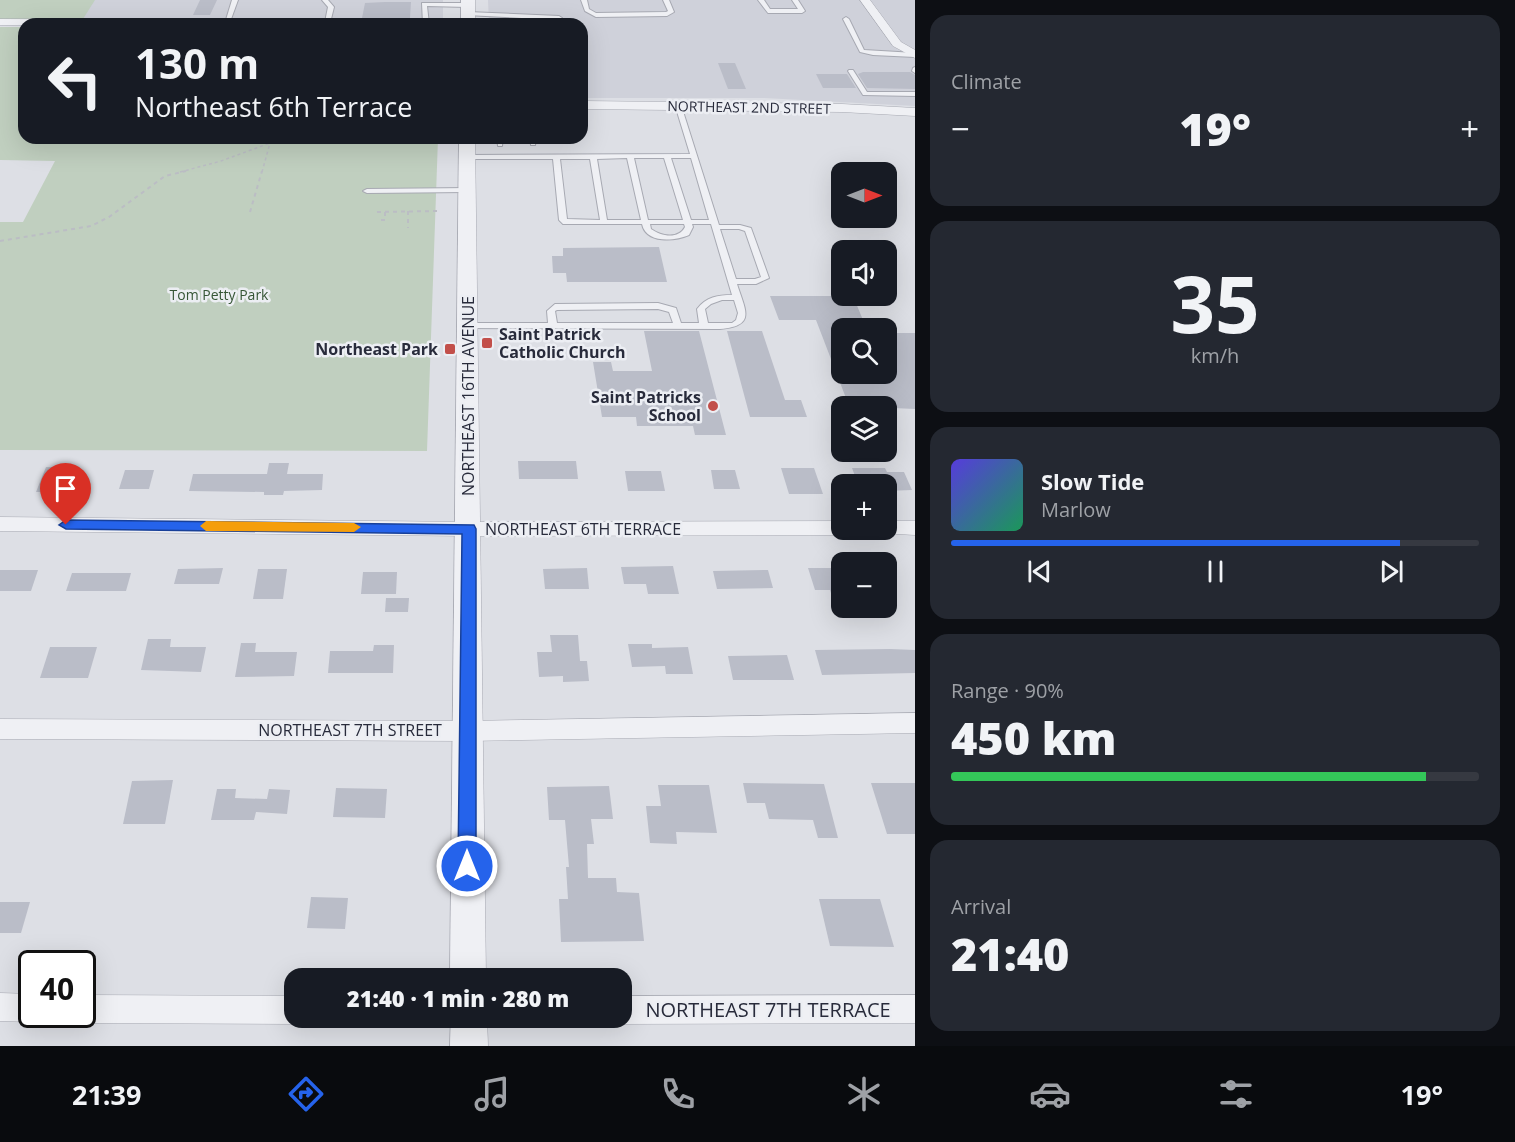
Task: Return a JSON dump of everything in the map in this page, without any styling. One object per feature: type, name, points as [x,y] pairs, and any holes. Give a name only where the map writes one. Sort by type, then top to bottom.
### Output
[{"type":"street","points":[[865,0],[897,44],[914,55]]},
{"type":"street","points":[[449,18],[468,13]]},
{"type":"street","points":[[0,22],[18,22]]},
{"type":"street","name":"NORTHEAST 2ND STREET","points":[[588,105],[678,105],[915,112]]},
{"type":"street","name":"NORTHEAST 16TH AVENUE","points":[[467,147],[468,968]]},
{"type":"street","name":"NORTHEAST 6TH TERRACE","points":[[0,524],[469,529],[831,528]]},
{"type":"street","points":[[897,528],[915,528]]},
{"type":"street","name":"NORTHEAST 7TH STREET","points":[[0,729],[466,731],[915,723]]},
{"type":"street","points":[[0,1007],[18,1008]]},
{"type":"street","points":[[96,1009],[284,1010]]},
{"type":"street","name":"NORTHEAST 7TH TERRACE","points":[[632,1010],[915,1009]]},
{"type":"street","points":[[469,1028],[469,1046]]},
{"type":"lane","points":[[228,18],[235,0]]},
{"type":"lane","points":[[325,0],[331,7],[329,18]]},
{"type":"lane","points":[[584,0],[585,9],[590,13],[614,15],[667,14],[671,12],[666,0]]},
{"type":"lane","points":[[761,0],[768,11],[802,11],[795,0]]},
{"type":"lane","points":[[425,18],[424,4],[468,13],[559,18]]},
{"type":"lane","points":[[846,19],[862,51],[914,55]]},
{"type":"lane","points":[[851,71],[865,94],[915,94]]},
{"type":"lane","points":[[468,326],[738,324],[742,318],[737,297],[678,105]]},
{"type":"lane","points":[[467,147],[556,156],[694,156]]},
{"type":"lane","points":[[556,156],[563,220],[687,222],[740,227],[748,230],[765,278],[756,282],[732,281]]},
{"type":"lane","points":[[593,156],[604,222]]},
{"type":"lane","points":[[630,156],[647,230],[654,235],[672,237],[686,233],[688,227],[667,156]]},
{"type":"lane","points":[[368,191],[467,190]]},
{"type":"lane","points":[[704,326],[701,309],[705,303],[716,299],[737,297]]},
{"type":"lane","points":[[553,326],[551,311],[555,307],[637,306],[669,308],[673,310],[678,326]]},
{"type":"path","points":[[0,241],[91,226],[109,217],[165,176],[221,161],[267,144]]},
{"type":"path","points":[[250,212],[270,144]]},
{"type":"path","points":[[408,211],[408,228]]},
{"type":"path","points":[[377,212],[440,211]]},
{"type":"path","points":[[381,220],[385,220],[385,212]]},
{"type":"shaded area","points":[[0,0],[443,0],[443,18],[0,19]]},
{"type":"shaded area","points":[[488,0],[915,0],[915,106],[764,98],[588,98],[588,18],[489,18]]},
{"type":"green space","points":[[0,0],[95,0],[84,18],[0,19]]},
{"type":"green space","name":"Tom Petty Park","points":[[0,27],[18,27],[18,144],[438,144],[427,451],[0,450],[0,222],[23,222],[55,161],[0,160]]},
{"type":"building","points":[[200,0],[217,0],[210,15],[193,15]]},
{"type":"building","points":[[411,2],[410,18],[362,18],[365,3]]},
{"type":"building","points":[[718,63],[735,63],[746,89],[728,89]]},
{"type":"building","points":[[863,72],[910,72],[915,75],[915,89],[867,88],[858,74]]},
{"type":"building","points":[[816,74],[847,74],[856,88],[823,88]]},
{"type":"building","points":[[659,247],[667,282],[567,282],[566,273],[553,273],[552,256],[563,256],[563,248]]},
{"type":"building","points":[[770,296],[831,296],[831,306],[857,306],[862,318],[831,318],[831,359],[816,320],[779,320]]},
{"type":"building","points":[[644,331],[699,331],[726,435],[695,435],[693,426],[637,426],[636,417],[602,417],[593,362],[611,362],[613,371],[652,371]]},
{"type":"building","points":[[727,331],[762,331],[785,400],[801,400],[807,417],[750,417]]},
{"type":"building","points":[[897,333],[915,333],[915,409],[897,408],[897,396],[845,396],[841,384],[897,384]]},
{"type":"building","points":[[518,461],[576,461],[578,479],[519,479]]},
{"type":"building","points":[[269,463],[289,463],[287,474],[323,474],[322,490],[284,491],[283,495],[264,495],[264,492],[189,491],[193,474],[267,474]]},
{"type":"building","points":[[46,467],[74,468],[65,492],[36,492]]},
{"type":"building","points":[[781,468],[814,468],[823,494],[789,494]]},
{"type":"building","points":[[852,468],[885,468],[887,472],[904,472],[912,490],[897,491],[897,474],[854,474]]},
{"type":"building","points":[[125,470],[154,470],[149,489],[119,489]]},
{"type":"building","points":[[711,470],[735,470],[740,489],[714,489]]},
{"type":"building","points":[[625,471],[661,471],[665,491],[628,491]]},
{"type":"building","points":[[673,566],[679,594],[648,594],[646,584],[624,584],[621,567]]},
{"type":"building","points":[[223,568],[219,584],[174,584],[178,569]]},
{"type":"building","points":[[587,568],[589,589],[545,589],[543,569]]},
{"type":"building","points":[[808,568],[831,568],[831,593],[830,590],[815,590]]},
{"type":"building","points":[[258,569],[287,569],[283,599],[253,599]]},
{"type":"building","points":[[0,570],[38,570],[31,591],[0,591]]},
{"type":"building","points":[[768,570],[773,588],[717,589],[713,571]]},
{"type":"building","points":[[363,572],[397,572],[396,594],[361,594]]},
{"type":"building","points":[[72,573],[131,573],[126,591],[66,591]]},
{"type":"building","points":[[386,598],[409,598],[408,612],[385,612]]},
{"type":"building","points":[[550,635],[578,635],[580,661],[587,661],[589,681],[563,682],[563,676],[539,677],[537,652],[552,652]]},
{"type":"building","points":[[148,639],[171,639],[170,647],[206,647],[201,672],[141,670]]},
{"type":"building","points":[[241,643],[256,643],[255,652],[297,652],[294,676],[235,677]]},
{"type":"building","points":[[628,644],[652,644],[652,648],[688,647],[693,674],[666,674],[665,666],[632,667]]},
{"type":"building","points":[[374,645],[394,645],[393,673],[328,673],[330,651],[373,651]]},
{"type":"building","points":[[50,647],[97,647],[88,678],[40,678]]},
{"type":"building","points":[[815,650],[915,650],[915,673],[822,675]]},
{"type":"building","points":[[787,655],[794,680],[733,680],[728,656]]},
{"type":"building","points":[[173,780],[165,824],[123,824],[132,781]]},
{"type":"building","points":[[743,783],[824,784],[838,838],[818,838],[813,820],[769,819],[765,803],[747,803]]},
{"type":"building","points":[[871,783],[915,783],[915,834],[887,834]]},
{"type":"building","points":[[658,785],[709,785],[717,833],[676,832],[677,844],[650,843],[646,806],[661,806]]},
{"type":"building","points":[[609,786],[613,819],[591,819],[594,844],[587,844],[588,878],[616,878],[617,892],[639,893],[644,941],[561,942],[559,899],[568,899],[566,867],[569,867],[565,820],[549,820],[547,787]]},
{"type":"building","points":[[336,788],[387,789],[385,818],[333,817]]},
{"type":"building","points":[[217,789],[236,789],[235,798],[267,799],[269,789],[290,790],[287,814],[256,812],[254,820],[211,820]]},
{"type":"building","points":[[311,897],[348,898],[345,929],[307,928]]},
{"type":"building","points":[[819,899],[880,899],[894,947],[830,946]]},
{"type":"building","points":[[0,902],[30,902],[21,933],[0,933]]},
{"type":"slow traffic","points":[[206,526],[354,527]]},
{"type":"place","name":"Saint Patrick Catholic Church","points":[[487,343]]},
{"type":"place","name":"Northeast Park","points":[[450,349]]},
{"type":"place","name":"Saint Patricks School","points":[[713,406]]},
{"type":"route","points":[[66,525],[469,529],[466,731],[467,866]]}]
